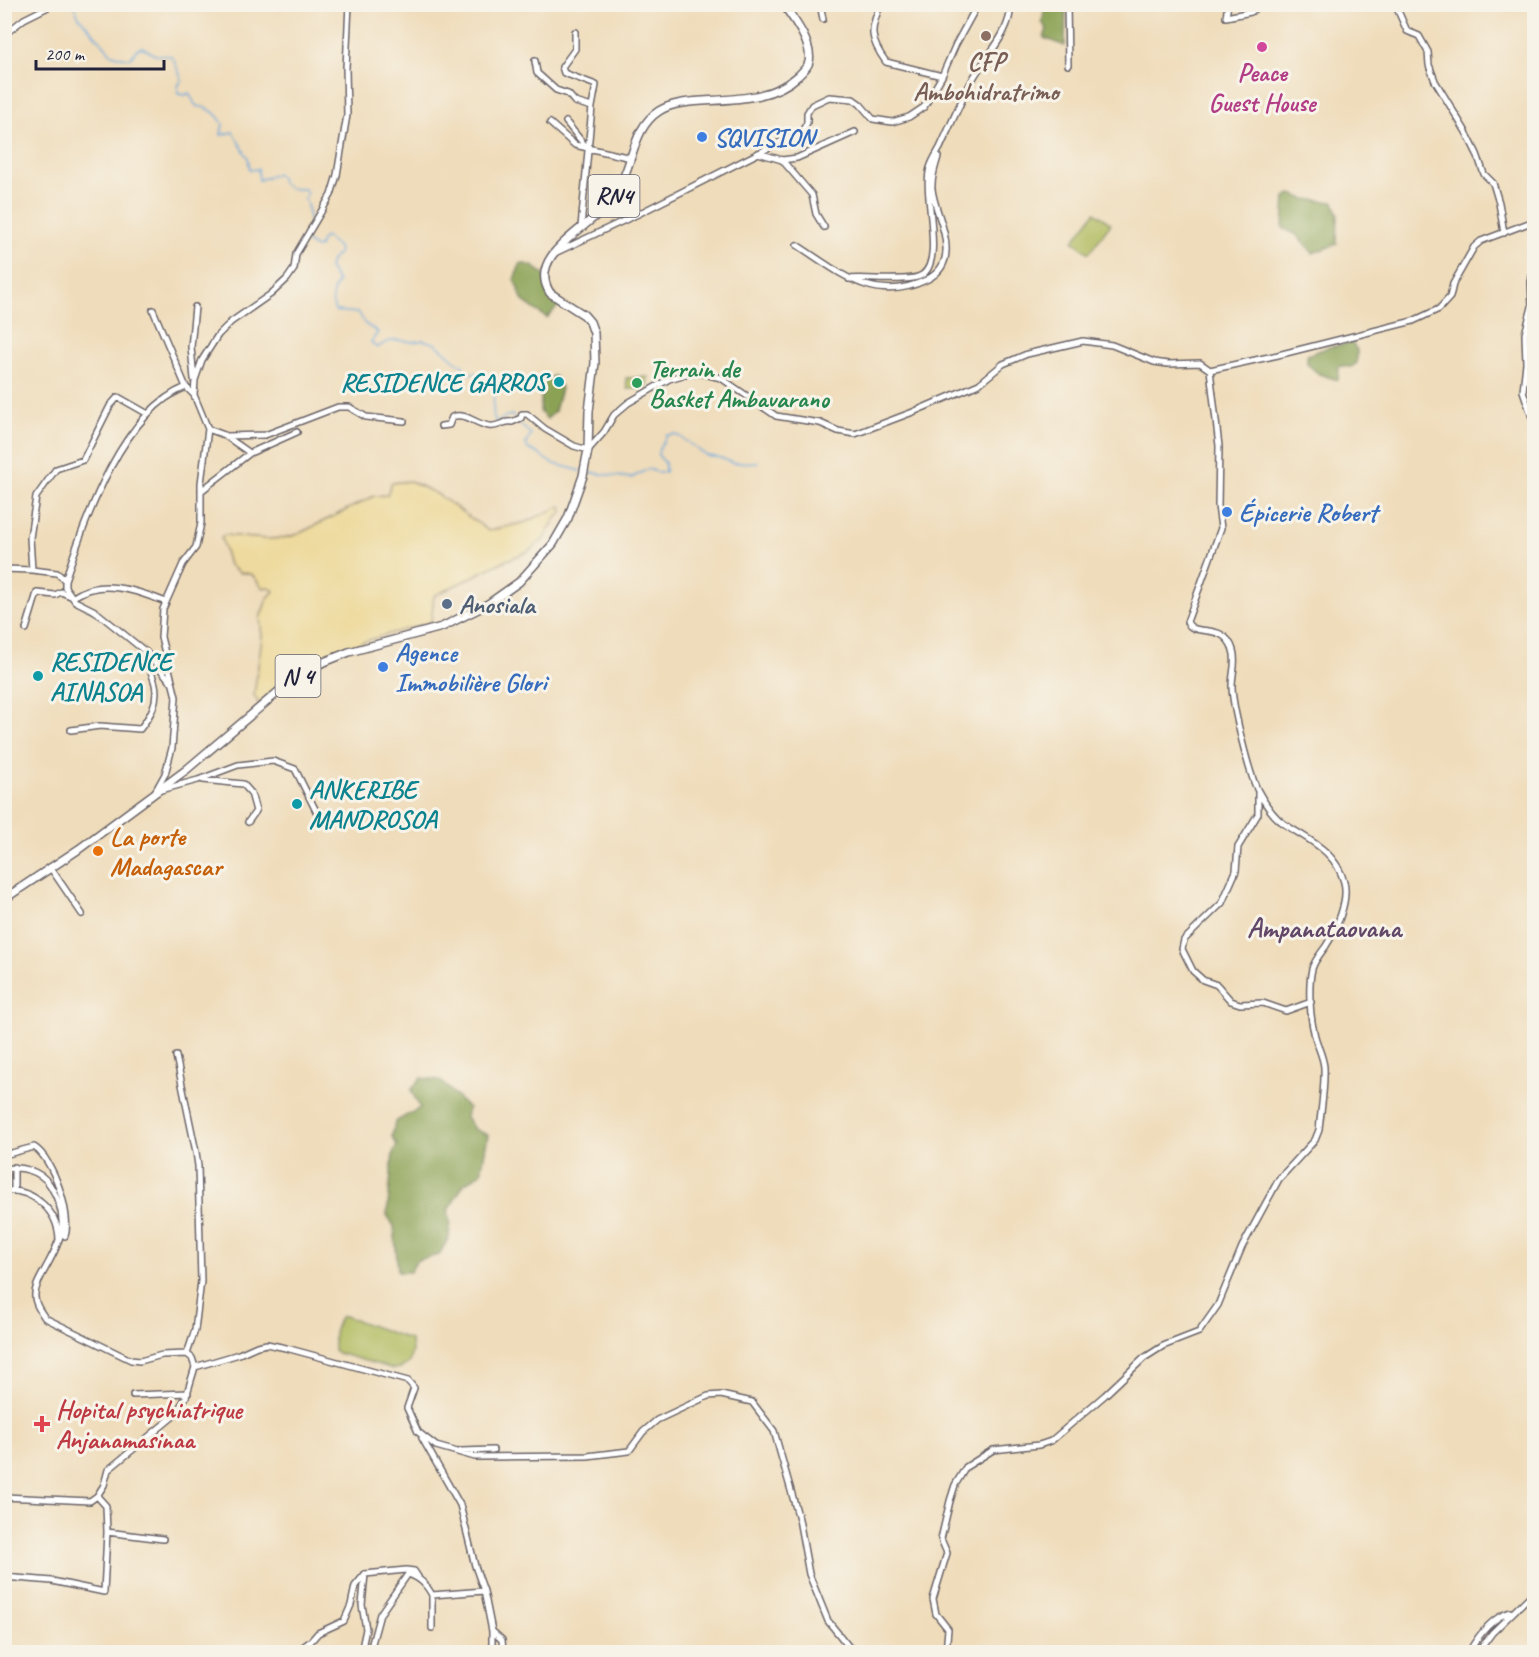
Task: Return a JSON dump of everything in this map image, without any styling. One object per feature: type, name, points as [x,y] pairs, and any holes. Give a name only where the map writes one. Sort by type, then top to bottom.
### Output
[{"type":"main road","name":"RN4","points":[[552,254],[602,211],[615,195],[644,127],[658,112],[685,102],[732,99],[774,92],[800,74],[809,62],[809,52],[796,21],[783,4]]},
{"type":"main road","points":[[552,254],[545,270],[546,287],[559,300],[584,315],[590,322],[596,341],[589,411],[588,450]]},
{"type":"main road","name":"N 4","points":[[5,898],[79,849],[186,770],[303,670],[349,652],[442,627],[470,615],[508,592],[552,544],[568,518],[584,472],[588,450]]},
{"type":"street","points":[[4,35],[24,19],[54,4]]},
{"type":"street","points":[[195,380],[202,360],[218,335],[231,322],[271,294],[287,279],[294,269],[296,254],[331,195],[337,176],[347,115],[346,68],[349,4]]},
{"type":"street","points":[[819,4],[823,19]]},
{"type":"street","points":[[881,4],[873,28],[873,44],[886,62],[942,76]]},
{"type":"street","points":[[552,254],[638,214],[802,131],[812,105],[829,97],[853,99],[873,118],[892,122],[909,117],[924,108],[978,4]]},
{"type":"street","points":[[1067,4],[1068,64]]},
{"type":"street","points":[[1228,4],[1226,17],[1251,12],[1261,4]]},
{"type":"street","points":[[1395,4],[1407,31],[1419,36],[1428,52],[1429,65],[1435,81],[1470,139],[1484,174],[1493,183],[1504,233]]},
{"type":"street","points":[[849,279],[911,278],[923,275],[930,266],[932,212],[927,190],[930,168],[974,77],[1006,26],[1012,6]]},
{"type":"street","points":[[574,32],[575,49],[562,67],[564,73],[596,85],[581,227]]},
{"type":"street","points":[[535,61],[537,73],[556,90],[568,94],[575,102],[592,107]]},
{"type":"street","points":[[567,122],[588,149]]},
{"type":"street","points":[[550,123],[575,145],[631,158]]},
{"type":"street","points":[[758,153],[782,160],[797,158],[855,132]]},
{"type":"street","points":[[797,245],[849,279],[876,289],[889,289],[921,282],[932,277],[941,269],[946,258],[946,245],[932,188],[939,149]]},
{"type":"street","points":[[782,160],[812,195],[816,214],[824,227]]},
{"type":"street","points":[[441,426],[449,425],[452,417],[459,415],[464,415],[487,426],[493,426],[508,421],[512,422],[521,418],[522,414],[527,414],[545,429],[574,446],[588,450],[604,432],[614,415],[628,403],[669,379],[701,373],[721,378],[776,416],[820,423],[838,431],[855,434],[979,384],[1003,364],[1026,354],[1083,340],[1112,345],[1154,362],[1200,363],[1210,370],[1413,321],[1439,309],[1450,297],[1453,284],[1474,247],[1481,240],[1534,221]]},
{"type":"street","points":[[1534,260],[1531,282],[1532,307],[1525,334],[1526,363],[1523,391],[1534,423]]},
{"type":"street","points":[[194,395],[195,380],[191,347],[195,307]]},
{"type":"street","points":[[153,310],[186,387],[194,395],[208,429],[201,491],[203,504],[199,539],[183,564],[163,609],[161,637],[176,698],[172,748],[165,774],[154,793]]},
{"type":"street","points":[[1210,370],[1219,446],[1218,506],[1221,528],[1187,622],[1193,630],[1218,632],[1228,640],[1233,650],[1235,662],[1232,687],[1257,790],[1258,814],[1238,847],[1236,871],[1222,903],[1184,940],[1182,949],[1193,971],[1203,980],[1217,985],[1231,1001],[1240,1004],[1263,1003],[1286,1011],[1311,1002]]},
{"type":"street","points":[[172,683],[146,652],[95,611],[75,601],[65,587],[65,580],[97,494],[119,452],[148,414],[168,396],[186,387]]},
{"type":"street","points":[[32,570],[30,538],[36,497],[56,469],[83,460],[110,406],[118,397],[148,414]]},
{"type":"street","points":[[226,436],[265,435],[338,407],[349,407],[366,417],[404,421]]},
{"type":"street","points":[[208,429],[226,436],[250,453]]},
{"type":"street","points":[[201,491],[250,453],[297,432]]},
{"type":"street","points":[[4,569],[57,573],[65,580]]},
{"type":"street","points":[[26,629],[37,593],[55,595],[61,592],[73,597],[90,589],[101,587],[136,591],[166,602]]},
{"type":"street","points":[[71,730],[100,726],[140,729],[153,711],[156,686],[147,664],[146,652]]},
{"type":"street","points":[[154,793],[238,765],[273,761],[295,770],[318,815]]},
{"type":"street","points":[[198,780],[243,784],[251,793],[256,811],[248,822]]},
{"type":"street","points":[[946,1653],[948,1629],[936,1614],[933,1599],[947,1552],[941,1539],[955,1485],[966,1467],[993,1450],[1039,1446],[1051,1441],[1144,1358],[1163,1346],[1199,1332],[1218,1305],[1242,1247],[1279,1179],[1315,1140],[1319,1130],[1324,1065],[1314,1031],[1311,1002],[1312,968],[1330,939],[1342,910],[1344,883],[1335,863],[1316,842],[1282,823],[1257,790]]},
{"type":"street","points":[[50,867],[82,914]]},
{"type":"street","points":[[176,1056],[198,1166],[201,1281],[195,1330],[187,1354]]},
{"type":"street","points":[[4,1155],[34,1147],[40,1150],[48,1161],[67,1221],[67,1231],[40,1280],[34,1298],[45,1318],[131,1360],[140,1361],[162,1355],[187,1354],[192,1358],[195,1367],[188,1393],[175,1415],[108,1470],[104,1485],[97,1496],[90,1501],[4,1497]]},
{"type":"street","points":[[14,1167],[14,1190]]},
{"type":"street","points":[[4,1169],[25,1168],[47,1181],[60,1207],[63,1221],[59,1244]]},
{"type":"street","points":[[4,1191],[14,1190],[31,1195],[51,1213],[59,1230],[59,1244]]},
{"type":"street","points":[[4,1278],[5,1261]]},
{"type":"street","points":[[195,1367],[267,1344],[408,1380],[414,1388],[407,1408],[418,1432],[430,1449],[460,1505],[475,1566],[484,1591],[492,1631],[492,1653]]},
{"type":"street","points":[[133,1395],[188,1393]]},
{"type":"street","points":[[418,1432],[436,1446],[475,1457],[587,1456],[628,1451],[643,1432],[657,1420],[708,1395],[721,1395],[752,1402],[774,1431],[799,1519],[809,1575],[828,1621],[853,1653]]},
{"type":"street","points":[[456,1451],[493,1450]]},
{"type":"street","points":[[4,1577],[52,1581],[104,1592],[106,1506],[97,1496]]},
{"type":"street","points":[[107,1532],[163,1539]]},
{"type":"street","points":[[296,1653],[318,1633],[344,1621],[351,1605],[355,1586],[365,1574],[406,1570],[414,1572],[432,1595],[432,1628]]},
{"type":"street","points":[[365,1574],[362,1605],[366,1629],[363,1643],[366,1649],[371,1647],[380,1614],[391,1596],[408,1574],[418,1577]]},
{"type":"street","points":[[432,1595],[484,1591]]},
{"type":"street","points":[[1478,1653],[1512,1611],[1534,1592]]},
{"type":"street","points":[[1469,1653],[1492,1622],[1512,1611]]},
{"type":"street","points":[[492,1631],[502,1640],[503,1653]]},
{"type":"green space","points":[[1042,5],[1066,5],[1065,46],[1044,38],[1047,29],[1042,22],[1045,7]]},
{"type":"green space","points":[[1291,194],[1306,199],[1334,202],[1338,214],[1337,244],[1313,253],[1297,235],[1283,228],[1285,197]]},
{"type":"green space","points":[[1095,212],[1111,224],[1089,253],[1073,241]]},
{"type":"green space","points":[[521,263],[532,266],[544,274],[545,281],[561,303],[547,318],[523,301],[514,279]]},
{"type":"green space","points":[[1352,343],[1357,350],[1357,363],[1351,367],[1339,366],[1338,380],[1319,374],[1307,364],[1307,355],[1329,347]]},
{"type":"green space","points":[[554,376],[561,388],[555,411],[547,419],[540,412],[542,387],[546,379]]},
{"type":"green space","name":"Terrain de Basket Ambavarano","points":[[648,377],[647,389],[627,389],[626,378]]},
{"type":"green space","points":[[421,1078],[440,1080],[468,1108],[466,1117],[474,1129],[488,1135],[481,1173],[464,1184],[448,1211],[449,1237],[439,1255],[417,1260],[410,1272],[398,1272],[394,1226],[387,1215],[393,1153],[397,1145],[392,1137],[395,1122],[420,1108],[411,1090]]},
{"type":"green space","points":[[345,1316],[411,1340],[412,1351],[409,1363],[401,1368],[393,1369],[338,1353],[334,1350],[334,1332],[340,1317]]},
{"type":"sand","points":[[410,481],[437,494],[489,531],[526,522],[561,506],[562,513],[555,519],[543,540],[527,552],[434,596],[431,622],[384,635],[318,661],[278,687],[259,704],[254,695],[262,637],[260,618],[267,599],[274,591],[268,587],[263,588],[252,575],[240,573],[229,565],[221,537],[225,535],[271,539],[289,537],[374,496],[387,495],[391,483]]},
{"type":"waterway","points":[[73,4],[79,17],[112,54],[130,59],[137,49],[142,47],[155,55],[172,56],[182,80],[178,86],[178,94],[189,93],[196,106],[209,109],[215,114],[223,124],[221,135],[233,132],[248,158],[250,170],[258,169],[259,180],[276,174],[290,189],[305,189],[307,193],[304,199],[310,225]]},
{"type":"waterway","points":[[306,242],[316,248],[326,237],[338,247],[339,252],[331,261],[329,268],[338,282],[332,296],[335,311],[359,313],[365,324],[378,332],[371,342],[377,348],[396,340],[414,342],[423,340],[436,344],[462,364],[465,374],[475,373],[484,378],[497,379],[493,406],[495,421],[498,422],[512,415],[514,418]]},
{"type":"waterway","points":[[517,422],[531,434],[526,444],[528,449],[551,463],[581,471]]},
{"type":"waterway","points":[[586,472],[631,478],[648,469],[660,473],[665,472],[665,463],[658,455],[659,449],[667,435],[676,434],[707,456],[733,463],[758,462]]},
{"type":"place","name":"CFP Ambohidratrimo","points":[[986,36]]},
{"type":"place","name":"Peace Guest House","points":[[1262,47]]},
{"type":"place","name":"SQVISION","points":[[702,137]]},
{"type":"place","name":"RESIDENCE GARROS","points":[[559,382]]},
{"type":"place","name":"Terrain de Basket Ambavarano","points":[[637,383]]},
{"type":"place","name":"Épicerie Robert","points":[[1227,512]]},
{"type":"place","name":"Anosiala","points":[[447,604]]},
{"type":"place","name":"Agence Immobilière Glori","points":[[383,667]]},
{"type":"place","name":"RESIDENCE AINASOA","points":[[38,676]]},
{"type":"place","name":"ANKERIBE MANDROSOA","points":[[297,804]]},
{"type":"place","name":"La porte Madagascar","points":[[98,851]]},
{"type":"place","name":"Hopital psychiatrique Anjanamasinaa","points":[[42,1424]]},
{"type":"district","name":"Ampanataovana","points":[[1324,927]]}]
